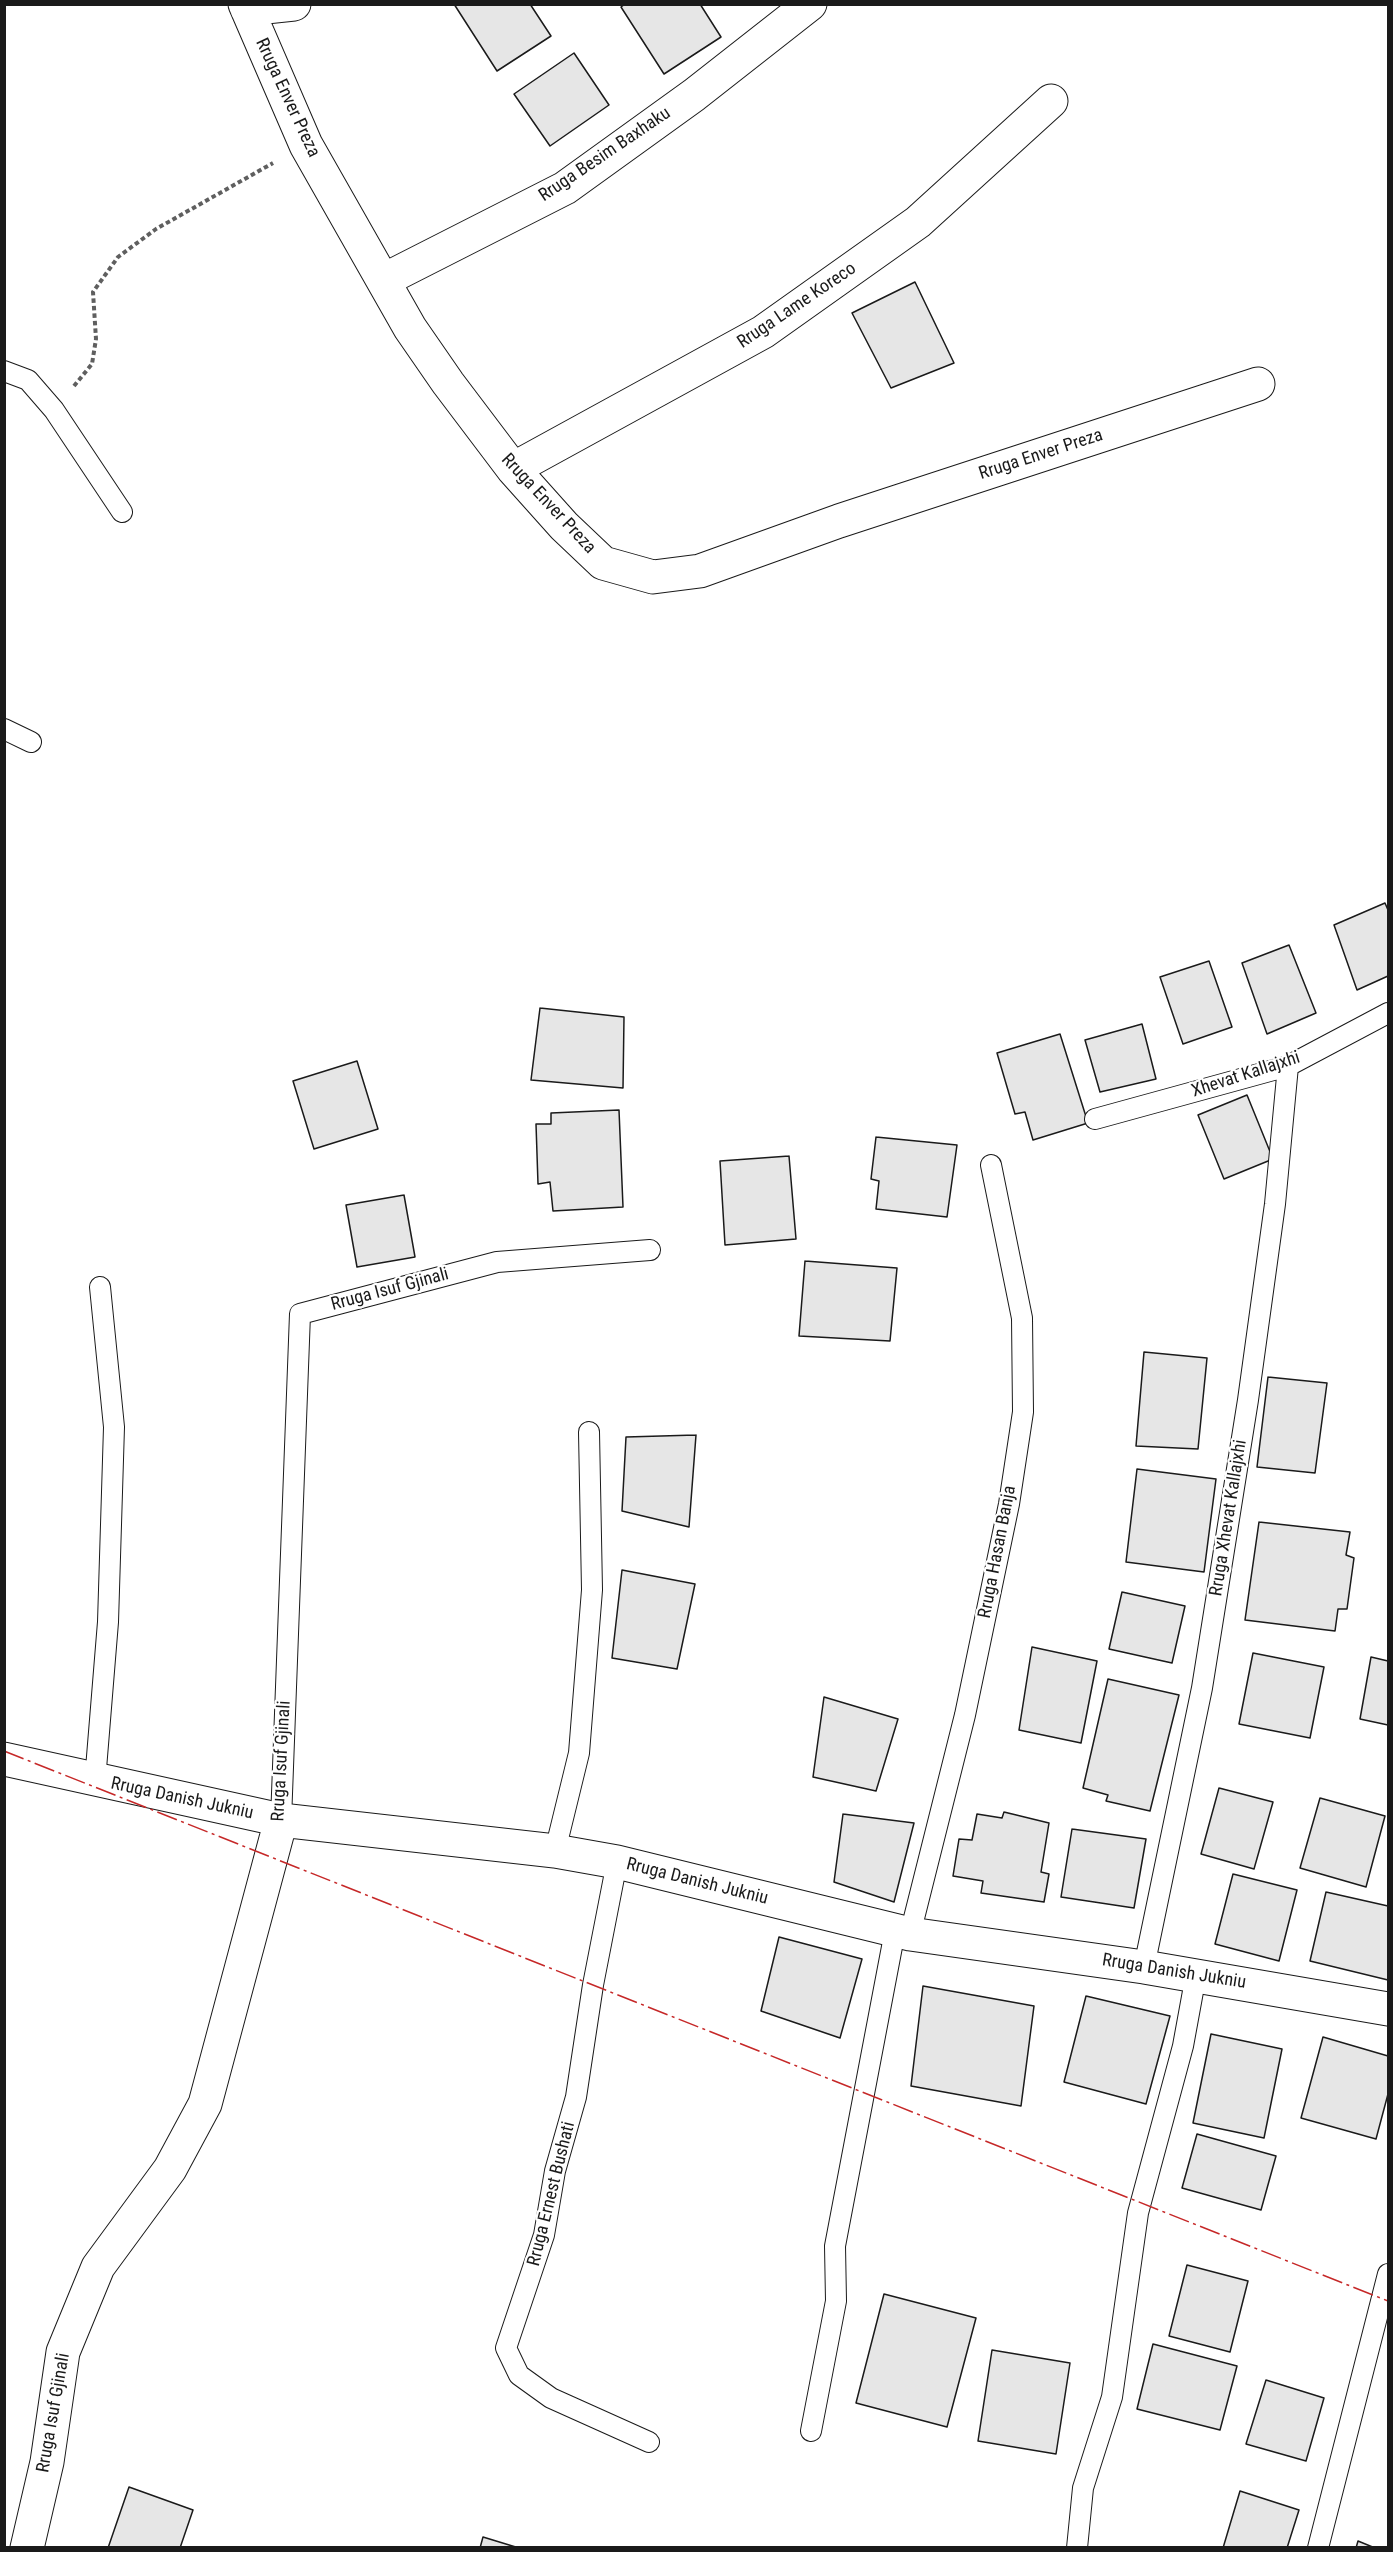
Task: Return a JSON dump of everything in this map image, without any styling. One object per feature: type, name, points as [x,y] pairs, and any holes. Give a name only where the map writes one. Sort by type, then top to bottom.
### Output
[{"type":"street","points":[[246,7],[294,4]]},
{"type":"street","name":"Rruga Besim Baxhaku","points":[[384,280],[565,188],[694,95],[810,4]]},
{"type":"street","name":"Rruga Enver Preza","points":[[246,7],[306,146],[410,328],[513,469],[564,526],[603,563],[653,577],[700,571],[840,521],[1258,384]]},
{"type":"street","name":"Rruga Lame Koreco","points":[[513,469],[764,333],[918,222],[1051,101]]},
{"type":"street","name":"Rruga Danish Jukniu","points":[[4,1759],[94,1781],[281,1820],[555,1851],[617,1862],[902,1933],[1196,1975],[1389,2009]]},
{"type":"street","name":"Rruga Isuf Gjinali","points":[[27,2547],[47,2462],[63,2352],[98,2267],[170,2169],[205,2104],[281,1820]]},
{"type":"street","points":[[4,2546],[9,2547]]},
{"type":"lane","points":[[4,371],[27,380],[54,410],[122,512]]},
{"type":"lane","points":[[4,729],[31,742]]},
{"type":"lane","name":"Xhevat Kallajxhi","points":[[1095,1119],[1288,1066],[1389,1013]]},
{"type":"lane","name":"Rruga Xhevat Kallajxhi","points":[[1144,1967],[1206,1665],[1269,1250],[1288,1066]]},
{"type":"lane","name":"Rruga Hasan Banja","points":[[811,2431],[836,2301],[836,2246],[902,1933],[965,1715],[1009,1504],[1023,1412],[1022,1317],[991,1165]]},
{"type":"lane","name":"Rruga Isuf Gjinali","points":[[281,1820],[300,1314],[497,1262],[650,1250]]},
{"type":"lane","points":[[94,1781],[108,1622],[114,1426],[100,1287]]},
{"type":"lane","points":[[555,1851],[579,1754],[592,1590],[589,1431]]},
{"type":"lane","name":"Rruga Ernest Bushati","points":[[617,1862],[576,2097],[555,2171],[544,2235],[506,2348],[519,2375],[551,2398],[649,2442]]},
{"type":"lane","points":[[1077,2547],[1083,2488],[1112,2397],[1138,2213],[1184,2046],[1196,1975]]},
{"type":"lane","points":[[1318,2547],[1389,2274]]},
{"type":"path","points":[[54,410],[92,364],[96,339],[93,292],[118,257],[156,229],[306,146]]},
{"type":"building","points":[[454,4],[530,4],[551,36],[497,71]]},
{"type":"building","points":[[625,4],[700,4],[721,37],[664,74],[621,7]]},
{"type":"building","points":[[574,53],[609,105],[550,146],[514,94]]},
{"type":"building","points":[[915,282],[954,363],[891,388],[852,313]]},
{"type":"building","points":[[1385,903],[1388,910],[1388,976],[1357,990],[1334,925]]},
{"type":"building","points":[[1289,945],[1316,1013],[1267,1034],[1242,963]]},
{"type":"building","points":[[1209,961],[1232,1027],[1183,1044],[1160,977]]},
{"type":"building","points":[[540,1008],[624,1017],[623,1088],[531,1080]]},
{"type":"building","points":[[1142,1024],[1156,1079],[1100,1092],[1085,1040]]},
{"type":"building","points":[[1060,1034],[1088,1123],[1033,1140],[1025,1112],[1015,1114],[997,1053]]},
{"type":"building","points":[[357,1061],[378,1129],[314,1149],[293,1081]]},
{"type":"building","points":[[1247,1095],[1273,1159],[1224,1179],[1198,1115]]},
{"type":"building","points":[[619,1110],[623,1207],[553,1211],[550,1182],[538,1184],[536,1124],[551,1124],[551,1113]]},
{"type":"building","points":[[876,1137],[957,1145],[947,1217],[876,1209],[879,1181],[871,1179]]},
{"type":"building","points":[[789,1156],[796,1239],[725,1245],[720,1161]]},
{"type":"building","points":[[404,1195],[415,1257],[357,1267],[346,1205]]},
{"type":"building","points":[[805,1261],[897,1268],[890,1341],[799,1336]]},
{"type":"building","points":[[1144,1352],[1207,1358],[1198,1449],[1136,1446]]},
{"type":"building","points":[[1268,1377],[1327,1383],[1315,1473],[1257,1467]]},
{"type":"building","points":[[696,1435],[689,1527],[622,1511],[626,1437]]},
{"type":"building","points":[[1137,1469],[1216,1479],[1204,1572],[1126,1562]]},
{"type":"building","points":[[1259,1522],[1350,1532],[1346,1555],[1354,1558],[1347,1609],[1338,1609],[1335,1631],[1245,1620]]},
{"type":"building","points":[[622,1570],[695,1584],[677,1669],[612,1658]]},
{"type":"building","points":[[1122,1592],[1185,1606],[1172,1663],[1109,1649]]},
{"type":"building","points":[[1032,1647],[1097,1661],[1081,1743],[1019,1730]]},
{"type":"building","points":[[1253,1653],[1324,1667],[1310,1738],[1239,1724]]},
{"type":"building","points":[[1371,1657],[1388,1661],[1388,1725],[1360,1719]]},
{"type":"building","points":[[1108,1679],[1179,1695],[1150,1811],[1106,1801],[1108,1795],[1083,1788]]},
{"type":"building","points":[[824,1697],[898,1719],[876,1791],[813,1777]]},
{"type":"building","points":[[1219,1788],[1273,1802],[1254,1869],[1201,1854]]},
{"type":"building","points":[[1320,1798],[1385,1816],[1366,1887],[1300,1868]]},
{"type":"building","points":[[1004,1812],[1049,1823],[1041,1872],[1049,1874],[1044,1902],[981,1893],[983,1881],[953,1876],[959,1839],[972,1840],[977,1814],[1002,1818]]},
{"type":"building","points":[[843,1814],[914,1823],[894,1902],[834,1882]]},
{"type":"building","points":[[1072,1829],[1146,1839],[1134,1908],[1061,1897]]},
{"type":"building","points":[[1233,1874],[1297,1890],[1279,1961],[1215,1944]]},
{"type":"building","points":[[1326,1892],[1388,1906],[1388,1980],[1310,1961]]},
{"type":"building","points":[[779,1937],[862,1959],[840,2038],[761,2011]]},
{"type":"building","points":[[923,1986],[1034,2006],[1021,2106],[911,2086]]},
{"type":"building","points":[[1086,1996],[1170,2016],[1146,2104],[1064,2082]]},
{"type":"building","points":[[1211,2034],[1282,2049],[1264,2138],[1193,2123]]},
{"type":"building","points":[[1323,2037],[1388,2056],[1388,2094],[1376,2139],[1301,2118]]},
{"type":"building","points":[[1197,2134],[1276,2156],[1261,2210],[1182,2188]]},
{"type":"building","points":[[1187,2265],[1248,2281],[1230,2352],[1169,2336]]},
{"type":"building","points":[[884,2294],[976,2318],[947,2427],[856,2403]]},
{"type":"building","points":[[1153,2344],[1237,2366],[1220,2430],[1137,2409]]},
{"type":"building","points":[[992,2350],[1070,2363],[1056,2454],[978,2441]]},
{"type":"building","points":[[1266,2380],[1324,2398],[1306,2461],[1246,2444]]},
{"type":"building","points":[[129,2487],[193,2510],[180,2548],[108,2548]]},
{"type":"building","points":[[1240,2491],[1299,2510],[1287,2548],[1223,2548]]},
{"type":"building","points":[[483,2537],[519,2548],[480,2548]]},
{"type":"building","points":[[1358,2541],[1375,2548],[1356,2548]]},
{"type":"power","points":[[4,1751],[1388,2301]]}]
